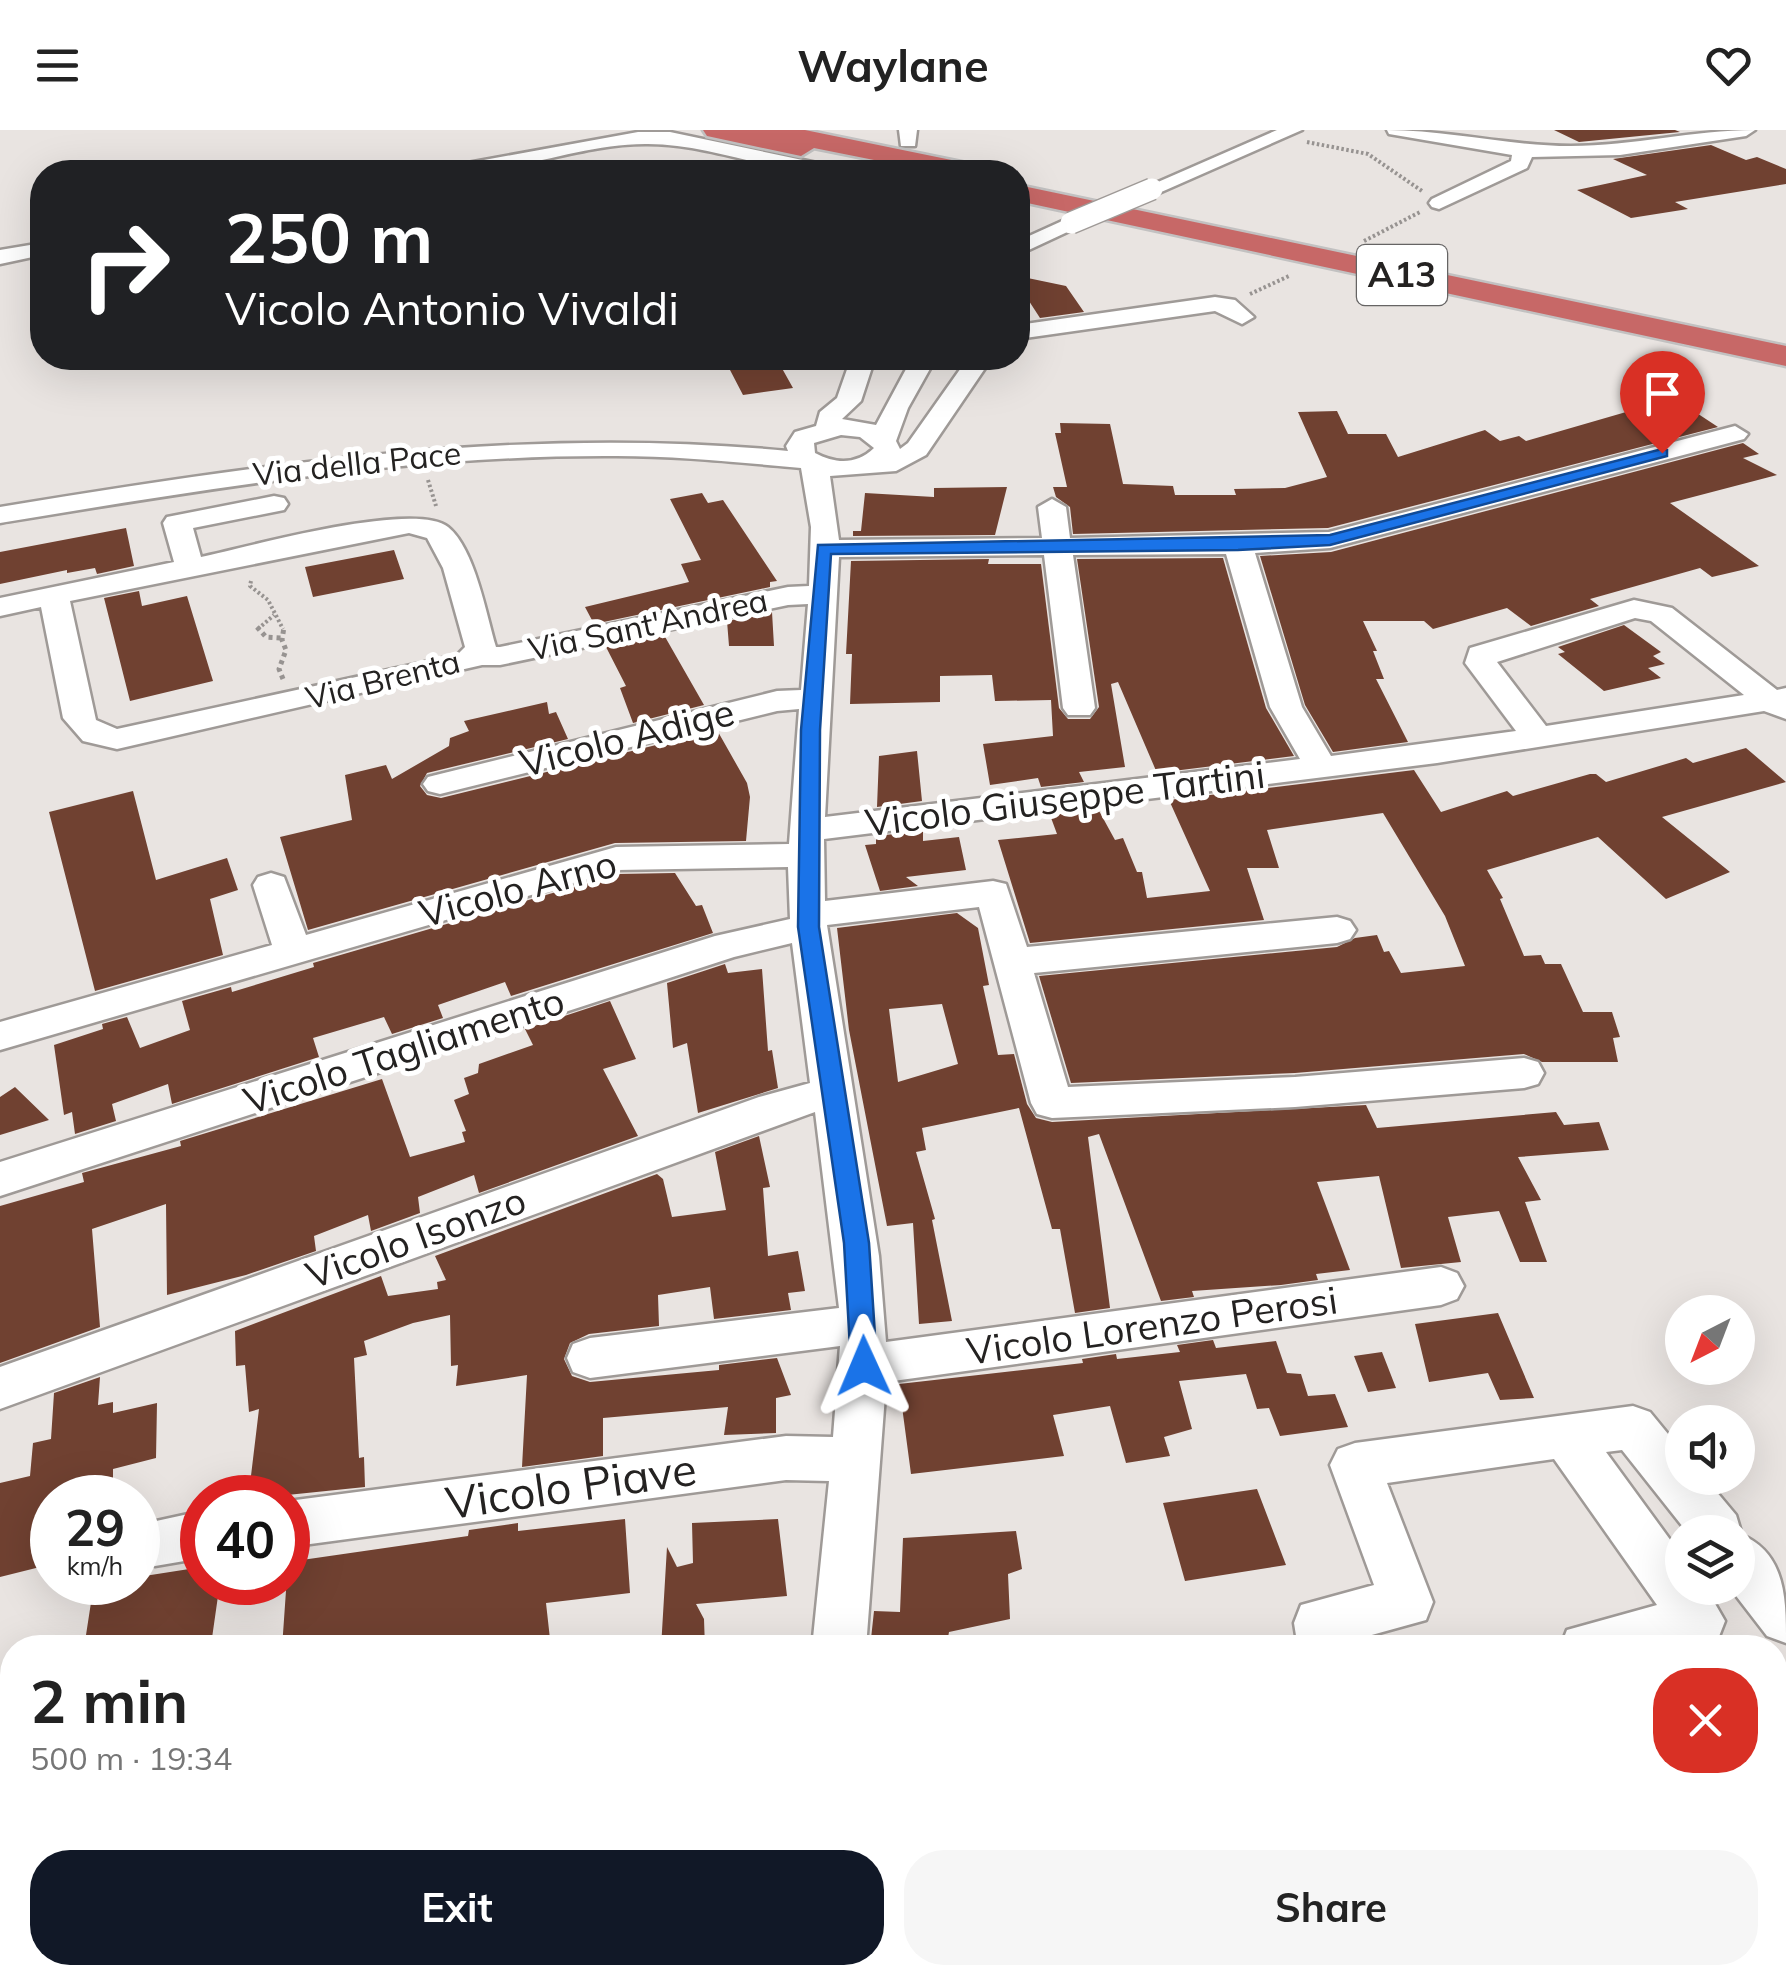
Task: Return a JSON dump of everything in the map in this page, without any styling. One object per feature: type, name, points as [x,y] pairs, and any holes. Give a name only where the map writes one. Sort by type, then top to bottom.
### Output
[{"type":"highway","points":[[716,130],[861,160]]},
{"type":"highway","points":[[766,130],[912,160]]},
{"type":"highway","name":"A13","points":[[1030,185],[1786,343]]},
{"type":"highway","name":"A13","points":[[1030,196],[1786,356]]},
{"type":"street","points":[[1396,130],[1523,151],[1602,151],[1746,130]]},
{"type":"street","points":[[1030,243],[1152,189],[1299,136]]},
{"type":"street","points":[[517,160],[638,138],[670,138],[774,160]]},
{"type":"street","points":[[1439,204],[1498,178],[1520,164],[1523,151]]},
{"type":"street","points":[[0,257],[30,251]]},
{"type":"street","points":[[1030,331],[1234,311]]},
{"type":"street","points":[[859,370],[848,401],[829,417],[838,454],[896,463],[916,449],[972,370]]},
{"type":"street","name":"Via Sant'Andrea","points":[[840,1635],[864,1345],[857,1243],[809,921],[807,842],[824,549],[838,454],[895,408],[917,370]]},
{"type":"street","points":[[824,549],[1238,545],[1330,540],[1736,434]]},
{"type":"street","name":"Via della Pace","points":[[0,515],[343,461],[629,437],[717,453],[838,454]]},
{"type":"street","points":[[190,568],[177,523],[261,507],[257,554]]},
{"type":"street","points":[[1052,507],[1079,708]]},
{"type":"street","points":[[0,607],[391,526],[435,530]]},
{"type":"street","name":"Via Brenta","points":[[54,596],[84,729],[97,736],[118,739],[152,734],[468,662],[482,649],[448,544],[435,530]]},
{"type":"street","points":[[1238,545],[1286,707],[1322,768]]},
{"type":"street","name":"Via Sant'Andrea","points":[[475,656],[500,656],[788,596],[822,595]]},
{"type":"street","points":[[1538,738],[1481,663],[1481,654],[1634,609],[1661,614],[1780,703]]},
{"type":"street","name":"Vicolo Adige","points":[[440,784],[777,701],[815,699]]},
{"type":"street","name":"Vicolo Giuseppe Tartini","points":[[807,842],[1780,703]]},
{"type":"street","name":"Vicolo Arno","points":[[0,1036],[616,859],[807,842]]},
{"type":"street","points":[[271,886],[293,951]]},
{"type":"street","name":"Vicolo Tagliamento","points":[[0,1179],[809,921],[993,893],[1012,962]]},
{"type":"street","points":[[1338,930],[1012,962],[1052,1104],[1294,1092],[1524,1074]]},
{"type":"street","name":"Vicolo Isonzo","points":[[0,1388],[774,1108],[833,1092]]},
{"type":"street","name":"Vicolo Lorenzo Perosi","points":[[590,1358],[864,1345],[1441,1286]]},
{"type":"street","points":[[1322,1635],[1320,1623],[1407,1602],[1356,1465],[1633,1426],[1704,1515]]},
{"type":"street","points":[[1565,1436],[1699,1621],[1640,1635]]},
{"type":"street","name":"Vicolo Piave","points":[[310,1521],[786,1458],[855,1460]]},
{"type":"street","points":[[1755,1579],[1786,1618]]},
{"type":"path","points":[[1299,136],[1368,154],[1439,204],[1359,244]]},
{"type":"path","points":[[1234,311],[1292,275]]},
{"type":"path","points":[[424,467],[441,521],[435,530]]},
{"type":"path","points":[[257,554],[250,586],[271,604],[274,615],[284,624],[282,638],[286,650],[279,668],[295,702]]},
{"type":"path","points":[[274,615],[256,628],[266,637],[282,638]]},
{"type":"building","points":[[1554,130],[1675,130],[1680,132],[1579,142]]},
{"type":"building","points":[[1711,145],[1746,160],[1757,157],[1786,169],[1786,184],[1675,202],[1688,209],[1631,218],[1577,190],[1647,175],[1613,159]]},
{"type":"building","points":[[1030,278],[1066,286],[1084,312],[1040,318],[1030,303]]},
{"type":"building","points":[[730,370],[783,370],[793,388],[743,395]]},
{"type":"building","points":[[1680,402],[1718,427],[1328,528],[1073,534],[1070,507],[1056,497],[1053,487],[1067,487],[1055,433],[1061,433],[1060,423],[1110,424],[1123,484],[1173,486],[1175,495],[1236,495],[1234,489],[1285,488],[1327,477],[1298,412],[1337,411],[1348,434],[1386,434],[1398,457],[1485,430],[1500,441],[1519,436],[1526,441],[1633,410]]},
{"type":"building","points":[[1743,443],[1759,454],[1743,458],[1777,475],[1670,503],[1759,566],[1712,577],[1700,568],[1590,599],[1599,606],[1531,626],[1507,608],[1433,629],[1424,621],[1363,621],[1384,679],[1376,679],[1408,742],[1333,752],[1305,705],[1260,556],[1331,552]]},
{"type":"building","points":[[1007,487],[995,535],[853,536],[853,531],[861,531],[865,493],[934,497],[934,488]]},
{"type":"building","points":[[702,493],[708,503],[723,500],[777,581],[770,582],[770,587],[594,624],[585,607],[689,582],[681,564],[701,560],[670,499]]},
{"type":"building","points":[[126,528],[134,566],[97,574],[95,568],[67,570],[0,584],[0,552]]},
{"type":"building","points":[[394,550],[404,579],[313,597],[305,567]]},
{"type":"building","points":[[1223,558],[1266,708],[1294,756],[1157,773],[1118,682],[1111,684],[1125,767],[1079,772],[1084,782],[1041,787],[1038,778],[990,785],[983,744],[1053,736],[1051,700],[995,701],[992,675],[940,676],[940,702],[850,704],[852,654],[846,654],[851,561],[989,559],[988,564],[1041,564],[1059,708],[1068,719],[1090,719],[1099,707],[1077,559]]},
{"type":"building","points":[[139,591],[142,606],[187,596],[213,681],[130,701],[104,598]]},
{"type":"building","points":[[772,612],[774,646],[729,646],[727,621]]},
{"type":"building","points":[[1624,625],[1661,652],[1653,656],[1665,664],[1648,668],[1661,678],[1604,691],[1558,654],[1565,652],[1558,647]]},
{"type":"building","points":[[664,635],[704,705],[633,723],[620,688],[626,686],[606,647]]},
{"type":"building","points":[[547,702],[549,714],[556,712],[568,739],[427,773],[420,786],[427,795],[441,798],[717,730],[747,783],[750,797],[746,841],[615,843],[308,930],[280,837],[352,820],[345,775],[386,765],[392,779],[449,746],[450,738],[469,731],[464,721]]},
{"type":"building","points":[[1746,748],[1786,782],[1662,817],[1730,872],[1666,899],[1598,837],[1487,870],[1503,898],[1500,899],[1524,956],[1541,955],[1545,964],[1561,964],[1583,1012],[1612,1012],[1620,1037],[1613,1038],[1618,1062],[1542,1062],[1524,1054],[1295,1073],[1071,1083],[1039,976],[1337,947],[1355,938],[1377,935],[1384,952],[1389,951],[1401,973],[1465,966],[1445,916],[1383,813],[1267,830],[1279,868],[1247,868],[1264,920],[1030,943],[998,840],[1057,834],[1050,815],[1098,809],[1115,840],[1123,838],[1137,872],[1142,872],[1147,898],[1210,891],[1169,800],[1414,770],[1441,812],[1507,791],[1513,796],[1590,774],[1606,782],[1686,758],[1693,763]]},
{"type":"building","points":[[917,751],[922,801],[877,807],[879,756]]},
{"type":"building","points":[[133,791],[156,880],[227,858],[238,890],[210,899],[223,955],[95,991],[49,812]]},
{"type":"building","points":[[923,831],[923,841],[959,837],[966,870],[906,877],[918,886],[880,891],[865,845],[876,844],[876,836]]},
{"type":"building","points":[[675,873],[696,906],[702,905],[713,933],[511,996],[505,982],[438,1005],[443,1018],[392,1034],[384,1017],[313,1038],[319,1057],[172,1104],[168,1084],[112,1104],[116,1121],[75,1134],[72,1112],[64,1115],[54,1045],[103,1029],[102,1024],[127,1017],[140,1048],[190,1030],[182,1001],[231,987],[232,992],[314,967],[313,963],[618,874]]},
{"type":"building","points":[[957,913],[978,928],[989,985],[983,986],[998,1055],[1014,1054],[1027,1104],[1036,1118],[1052,1122],[1366,1105],[1377,1128],[1556,1112],[1564,1125],[1599,1122],[1609,1150],[1518,1157],[1541,1200],[1525,1202],[1547,1262],[1520,1262],[1499,1211],[1448,1217],[1461,1262],[1401,1268],[1379,1176],[1317,1182],[1350,1270],[1316,1274],[1318,1280],[1281,1285],[1192,1291],[1194,1297],[1161,1301],[1099,1134],[1088,1137],[1110,1308],[1075,1313],[1060,1229],[1052,1229],[1019,1108],[922,1128],[926,1150],[916,1152],[935,1219],[932,1220],[952,1321],[919,1324],[913,1223],[887,1226],[849,1030],[837,928]],"holes":[[[942,1004],[958,1064],[898,1082],[889,1009]]]},
{"type":"building","points":[[725,964],[728,973],[762,969],[768,1051],[772,1050],[778,1088],[698,1113],[687,1043],[673,1048],[667,983]]},
{"type":"building","points":[[610,1001],[636,1059],[603,1069],[638,1136],[479,1193],[474,1175],[418,1197],[420,1213],[371,1231],[368,1215],[314,1236],[316,1251],[246,1275],[167,1295],[166,1204],[92,1229],[100,1327],[0,1363],[0,1206],[84,1182],[82,1173],[181,1146],[180,1141],[382,1079],[410,1157],[465,1142],[462,1132],[466,1131],[454,1100],[469,1094],[464,1078],[478,1073],[479,1064],[533,1045],[525,1029]]},
{"type":"building","points":[[15,1087],[49,1120],[0,1135],[0,1097]]},
{"type":"building","points":[[759,1136],[770,1187],[763,1188],[768,1256],[798,1251],[805,1291],[788,1293],[791,1310],[714,1319],[710,1287],[658,1295],[659,1326],[589,1334],[570,1343],[564,1359],[572,1376],[590,1382],[719,1370],[719,1365],[777,1358],[791,1395],[776,1398],[776,1433],[724,1435],[728,1407],[603,1418],[603,1456],[522,1467],[527,1375],[456,1386],[458,1365],[451,1366],[450,1315],[413,1323],[364,1341],[367,1355],[354,1358],[359,1458],[364,1457],[365,1487],[310,1493],[310,1475],[251,1475],[259,1409],[249,1412],[245,1365],[236,1366],[235,1331],[381,1276],[388,1296],[438,1289],[437,1282],[446,1280],[435,1256],[657,1174],[663,1179],[672,1217],[726,1210],[715,1152]]},
{"type":"building","points":[[1498,1313],[1534,1398],[1500,1400],[1488,1373],[1429,1382],[1415,1324]]},
{"type":"building","points":[[1213,1340],[1216,1348],[1276,1341],[1287,1373],[1301,1374],[1308,1396],[1335,1394],[1348,1427],[1280,1436],[1269,1408],[1257,1409],[1246,1374],[1179,1381],[1192,1429],[1164,1437],[1170,1456],[1126,1463],[1110,1406],[1053,1415],[1064,1456],[911,1474],[899,1384],[1083,1363],[1082,1359],[1116,1354],[1117,1359],[1180,1352],[1177,1345]]},
{"type":"building","points":[[1382,1352],[1396,1388],[1368,1392],[1354,1356]]},
{"type":"building","points":[[100,1377],[98,1405],[113,1402],[113,1413],[157,1403],[156,1458],[113,1469],[113,1475],[30,1475],[33,1443],[51,1439],[54,1393]]},
{"type":"building","points":[[30,1476],[30,1570],[0,1577],[0,1483]]},
{"type":"building","points":[[1257,1489],[1286,1565],[1185,1581],[1163,1503]]},
{"type":"building","points":[[625,1519],[630,1593],[546,1603],[550,1635],[283,1635],[285,1605],[310,1605],[310,1559],[468,1536],[469,1530],[518,1523],[518,1531]]},
{"type":"building","points":[[778,1519],[787,1596],[696,1604],[704,1619],[705,1635],[662,1635],[667,1547],[677,1567],[693,1563],[692,1523]]},
{"type":"building","points":[[1016,1531],[1022,1569],[1008,1574],[1010,1619],[948,1635],[871,1635],[874,1611],[900,1612],[903,1538]]},
{"type":"building","points":[[180,1570],[180,1605],[217,1605],[212,1635],[86,1635],[91,1605],[160,1605],[160,1574]]},
{"type":"route","points":[[864,1366],[857,1243],[808,927],[811,730],[824,549],[1238,545],[1330,540],[1662,453]]}]
